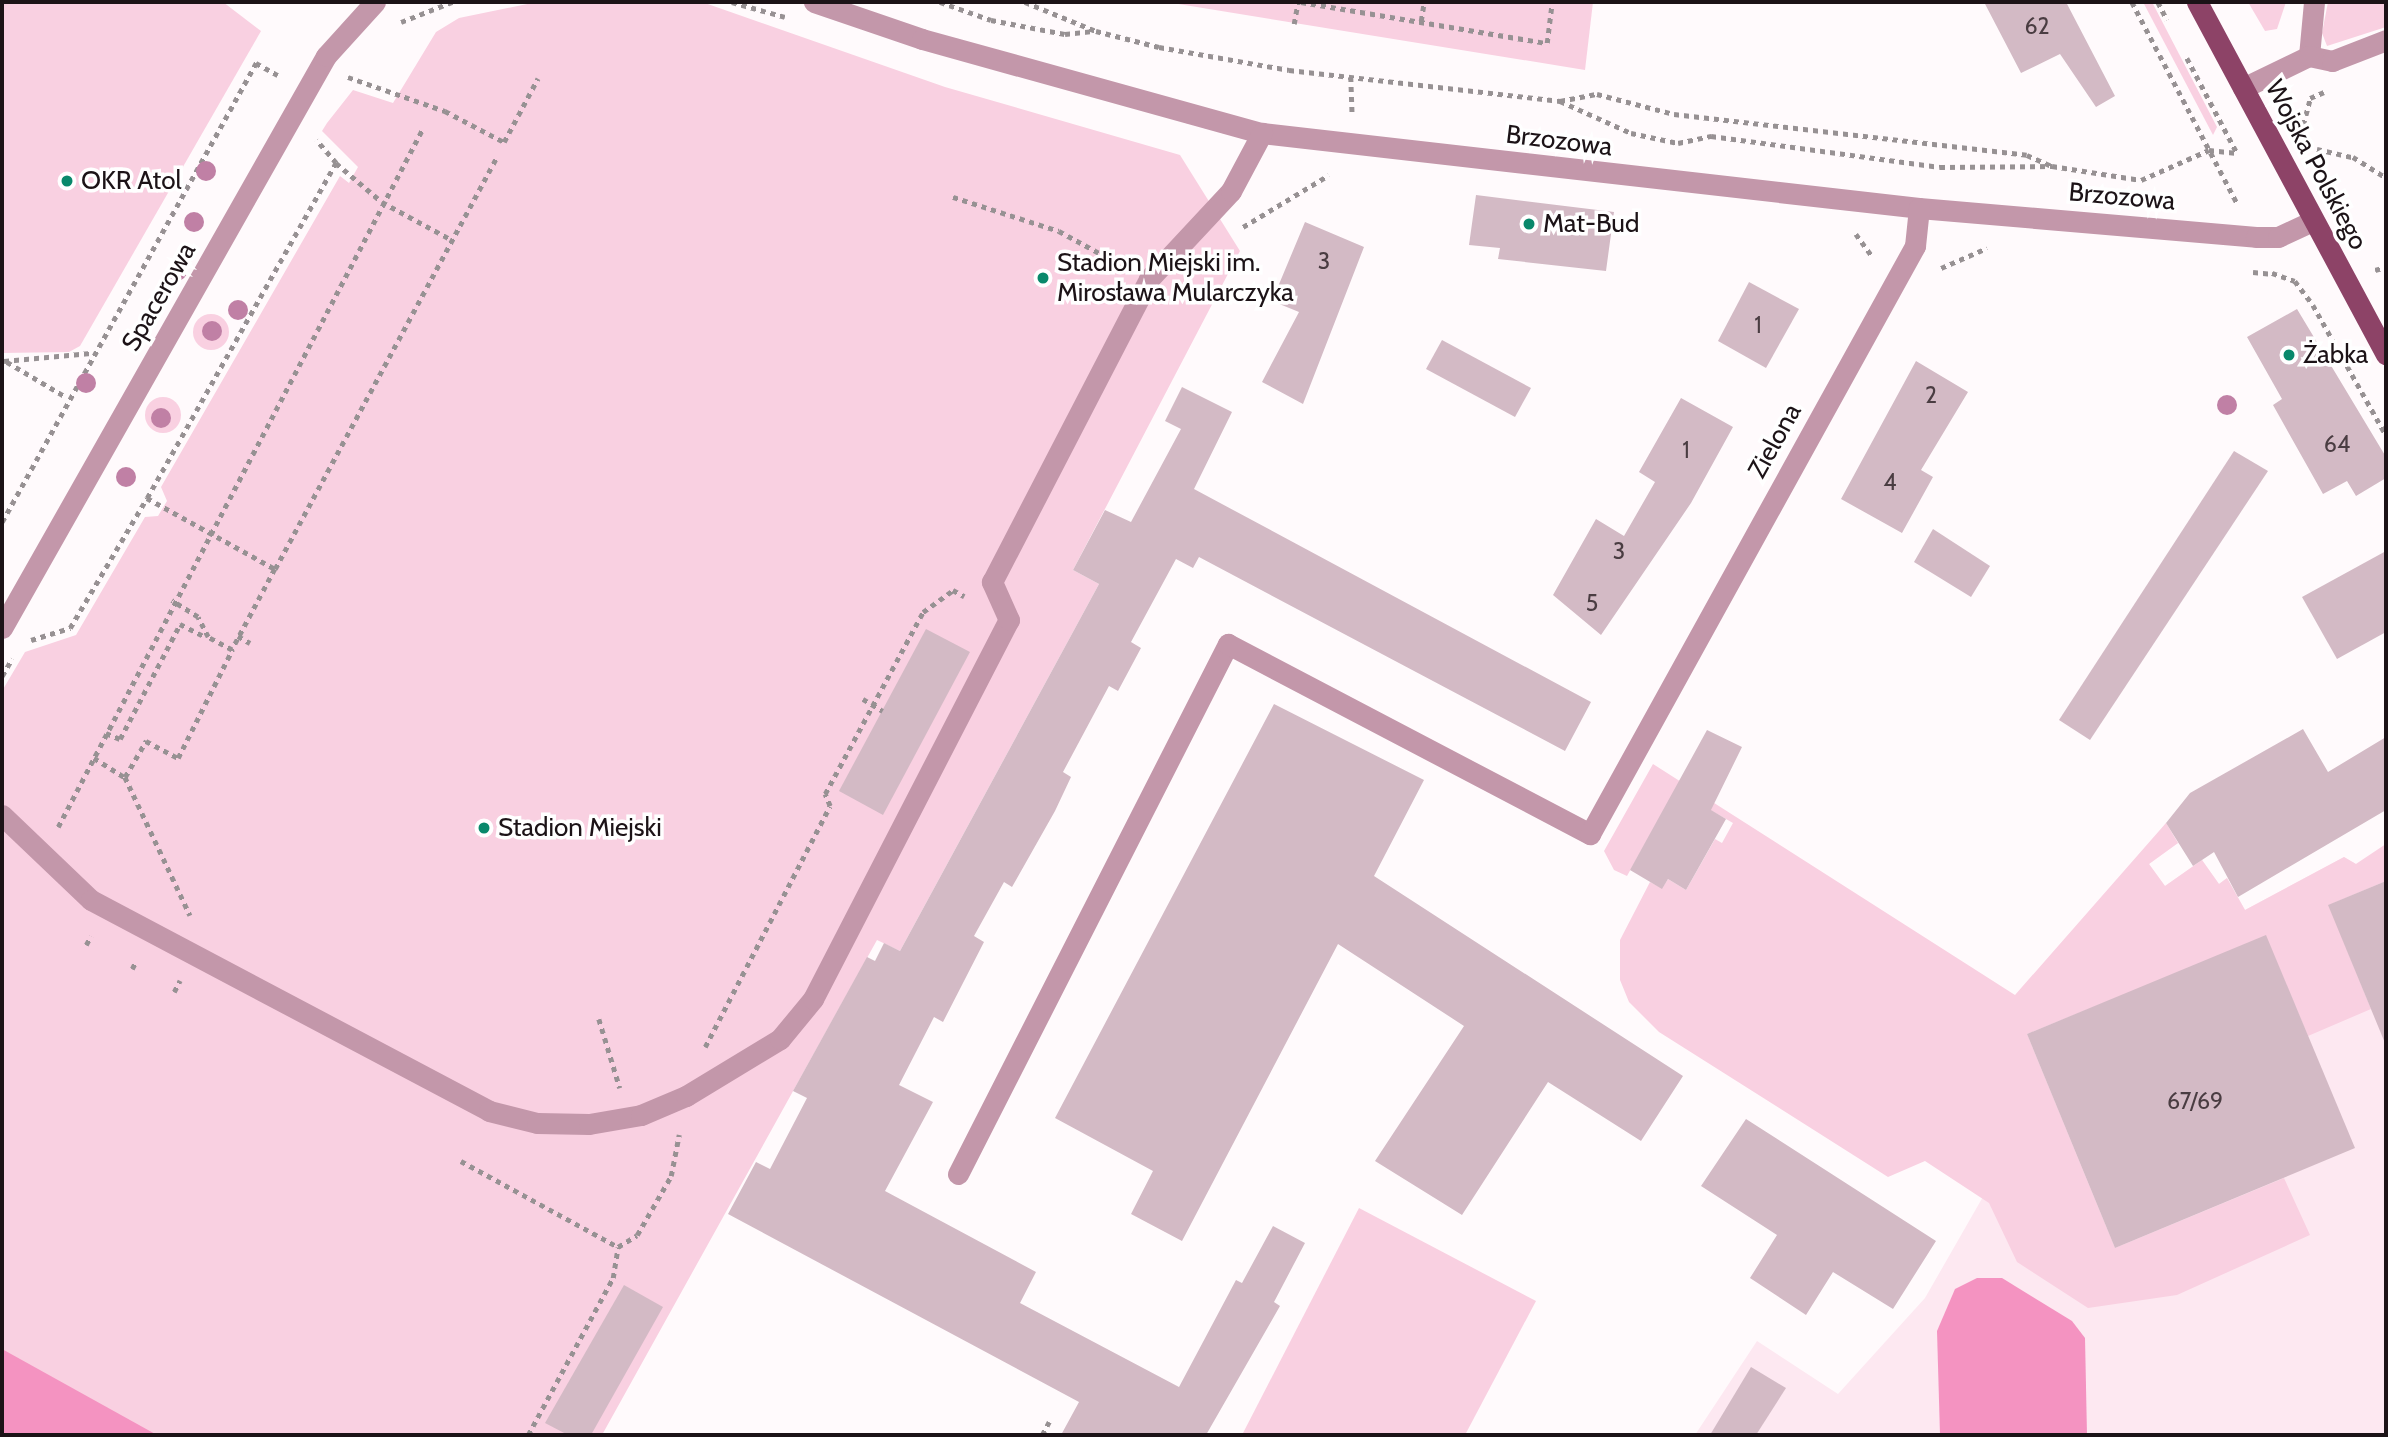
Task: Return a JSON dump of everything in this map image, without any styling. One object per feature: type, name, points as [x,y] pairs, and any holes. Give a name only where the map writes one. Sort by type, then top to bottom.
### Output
[{"type":"main road","name":"Wojska Polskiego","points":[[2197,2],[2312,221],[2386,354]]},
{"type":"street","name":"Spacerowa","points":[[2,628],[350,23],[375,2]]},
{"type":"street","name":"Brzozowa","points":[[814,2],[922,39],[1262,133],[1919,208],[2256,237],[2278,237],[2312,221]]},
{"type":"street","points":[[2309,56],[2314,2]]},
{"type":"street","points":[[2243,88],[2309,56],[2332,61],[2386,40]]},
{"type":"street","points":[[2,816],[74,889],[489,1111],[537,1124],[629,1118],[686,1096],[797,1023],[1009,620],[992,582],[1149,279],[1231,191],[1262,133]]},
{"type":"street","name":"Zielona","points":[[958,1174],[1228,644],[1590,834],[1915,246],[1919,208]]},
{"type":"path","points":[[940,2],[1040,29],[1096,31],[1289,70],[1560,101],[1631,132],[1678,143],[1711,136],[1940,167],[2052,166],[2141,180],[2209,150],[2237,153],[2182,48]]},
{"type":"path","points":[[1025,2],[1096,31]]},
{"type":"path","points":[[1294,24],[1299,2],[1548,43],[1552,2]]},
{"type":"path","points":[[1421,21],[1424,2]]},
{"type":"path","points":[[2132,2],[2273,274],[2295,281],[2313,305],[2386,435]]},
{"type":"path","points":[[2158,2],[2170,25]]},
{"type":"path","points":[[2,522],[66,397],[256,63],[331,104]]},
{"type":"path","points":[[452,240],[382,202],[336,163],[312,135],[347,77],[445,111],[504,142],[538,79]]},
{"type":"path","points":[[1560,101],[1597,94],[1674,114],[2027,155],[2052,166]]},
{"type":"path","points":[[42,857],[207,534],[422,130]]},
{"type":"path","points":[[2317,149],[2353,157],[2386,178]]},
{"type":"path","points":[[125,777],[146,741],[178,758],[238,636],[496,158]]},
{"type":"path","points":[[21,643],[70,628],[147,498],[336,163]]},
{"type":"path","points":[[953,197],[1059,231],[1149,279]]},
{"type":"path","points":[[3,360],[92,353]]},
{"type":"path","points":[[3,360],[66,397]]},
{"type":"path","points":[[147,498],[207,534],[275,569]]},
{"type":"path","points":[[528,1435],[613,1278],[618,1247],[637,1235],[671,1176],[686,1096],[873,705],[923,612],[953,590],[1009,620]]},
{"type":"path","points":[[172,601],[198,617],[208,638]]},
{"type":"path","points":[[106,733],[120,739],[180,624],[232,650]]},
{"type":"path","points":[[238,636],[250,643]]},
{"type":"path","points":[[863,699],[883,711]]},
{"type":"path","points":[[94,758],[125,777],[215,966]]},
{"type":"path","points":[[598,1018],[629,1118]]},
{"type":"path","points":[[461,1161],[618,1247]]},
{"type":"path","points":[[1042,1435],[1049,1422]]},
{"type":"shaded area","name":"OKR Atol","points":[[2,2],[223,2],[261,31],[80,346],[69,352],[2,353]]},
{"type":"shaded area","name":"Stadion Miejski","points":[[537,2],[702,2],[945,87],[1180,155],[1240,251],[1073,570],[1099,584],[900,951],[877,940],[602,1435],[2,1435],[2,691],[25,652],[76,635],[145,517],[158,516],[167,501],[161,487],[340,176],[349,183],[358,167],[322,131],[327,123],[353,90],[393,103],[436,32],[459,18]]},
{"type":"shaded area","points":[[1166,2],[1593,2],[1585,70]]},
{"type":"shaded area","points":[[2143,2],[2152,2],[2217,127],[2213,135]]},
{"type":"shaded area","points":[[2248,2],[2286,2],[2277,29],[2265,31]]},
{"type":"shaded area","points":[[2328,2],[2386,2],[2386,27],[2327,46],[2322,33]]},
{"type":"shaded area","points":[[211,314],[223,320],[229,332],[223,344],[211,350],[199,344],[193,332],[199,320]]},
{"type":"shaded area","points":[[163,397],[176,402],[181,415],[176,428],[163,433],[150,428],[145,415],[150,402]]},
{"type":"shaded area","points":[[1653,764],[2015,995],[2166,823],[2178,843],[2149,864],[2165,886],[2202,860],[2219,884],[2227,878],[2245,910],[2344,857],[2356,864],[2386,844],[2386,881],[2329,905],[2371,1009],[2308,1036],[2266,937],[2027,1034],[2115,1248],[2284,1178],[2310,1235],[2177,1295],[2088,1308],[2017,1262],[1989,1203],[1925,1161],[1888,1177],[1659,1032],[1629,1002],[1620,980],[1620,940],[1650,882],[1662,888],[1668,879],[1686,890],[1715,839],[1722,843],[1733,823],[1675,790],[1627,876],[1614,870],[1604,851]]},
{"type":"shaded area","points":[[2166,823],[2178,843],[2149,864],[2165,886],[2202,860],[2219,884],[2227,878],[2245,910],[2344,857],[2356,864],[2386,844],[2386,1435],[1695,1435],[1757,1341],[1838,1394],[1925,1298],[1984,1195],[1927,1153]]},
{"type":"shaded area","points":[[1359,1208],[1536,1301],[1465,1435],[1242,1435]]},
{"type":"shaded area","points":[[1977,1278],[2002,1278],[2072,1321],[2085,1338],[2087,1435],[1940,1435],[1937,1331],[1955,1289]]},
{"type":"shaded area","points":[[2,1349],[157,1435],[2,1435]]},
{"type":"building","points":[[1984,2],[2066,2],[2115,96],[2096,107],[2060,54],[2021,73]]},
{"type":"building","points":[[1476,195],[1614,212],[1606,271],[1498,259],[1500,248],[1469,245]]},
{"type":"building","points":[[1305,222],[1364,247],[1303,404],[1262,382],[1299,312],[1272,301]]},
{"type":"building","points":[[1749,282],[1799,309],[1766,368],[1718,341]]},
{"type":"building","points":[[2297,309],[2386,457],[2386,478],[2356,496],[2347,481],[2323,494],[2273,405],[2282,399],[2247,337]]},
{"type":"building","points":[[1442,340],[1531,388],[1515,417],[1426,369]]},
{"type":"building","points":[[1916,361],[1968,392],[1921,470],[1933,477],[1902,533],[1841,499]]},
{"type":"building","points":[[1182,387],[1232,412],[1194,489],[1591,702],[1565,751],[1199,557],[1193,568],[1176,559],[1131,642],[1141,648],[1118,691],[1109,686],[1063,772],[1071,777],[1055,811],[1012,887],[1004,882],[974,936],[984,942],[943,1022],[934,1017],[899,1085],[933,1102],[885,1191],[1036,1272],[1020,1303],[1179,1387],[1236,1280],[1242,1283],[1273,1226],[1305,1243],[1274,1302],[1280,1306],[1206,1435],[1061,1435],[1079,1402],[728,1214],[756,1162],[770,1169],[807,1098],[793,1091],[867,957],[875,961],[884,943],[900,951],[1099,584],[1073,570],[1105,510],[1131,522],[1181,429],[1165,421]]},
{"type":"building","points":[[1681,398],[1733,427],[1691,503],[1601,635],[1553,595],[1596,519],[1624,536],[1655,482],[1639,472]]},
{"type":"building","points":[[2234,451],[2268,471],[2090,740],[2059,720]]},
{"type":"building","points":[[1933,529],[1990,566],[1971,597],[1914,562]]},
{"type":"building","points":[[2386,551],[2386,632],[2337,659],[2302,597]]},
{"type":"building","points":[[926,629],[970,652],[883,815],[839,791]]},
{"type":"building","points":[[1274,704],[1424,780],[1374,876],[1683,1076],[1641,1141],[1548,1082],[1462,1215],[1375,1161],[1464,1026],[1338,944],[1182,1241],[1131,1214],[1153,1171],[1055,1118]]},
{"type":"building","points":[[2303,729],[2328,772],[2386,737],[2386,810],[2238,897],[2214,852],[2193,866],[2166,823],[2190,793]]},
{"type":"building","points":[[1707,730],[1742,747],[1711,810],[1726,819],[1686,890],[1668,879],[1662,889],[1630,870]]},
{"type":"building","points":[[2386,881],[2386,1043],[2385,1043],[2328,905]]},
{"type":"building","points":[[2266,935],[2355,1148],[2115,1248],[2027,1034]]},
{"type":"building","points":[[1746,1119],[1936,1241],[1893,1309],[1833,1272],[1806,1315],[1750,1278],[1777,1235],[1701,1186]]},
{"type":"building","points":[[624,1285],[663,1307],[591,1435],[568,1435],[545,1423]]},
{"type":"building","points":[[1751,1367],[1786,1388],[1756,1435],[1710,1435]]},
{"type":"place","name":"OKR Atol","points":[[67,181]]},
{"type":"place","name":"Mat-Bud","points":[[1529,224]]},
{"type":"place","name":"Stadion Miejski im. Mirosława Mularczyka","points":[[1043,278]]},
{"type":"place","name":"Żabka","points":[[2289,355]]},
{"type":"place","name":"Stadion Miejski","points":[[484,828]]}]
